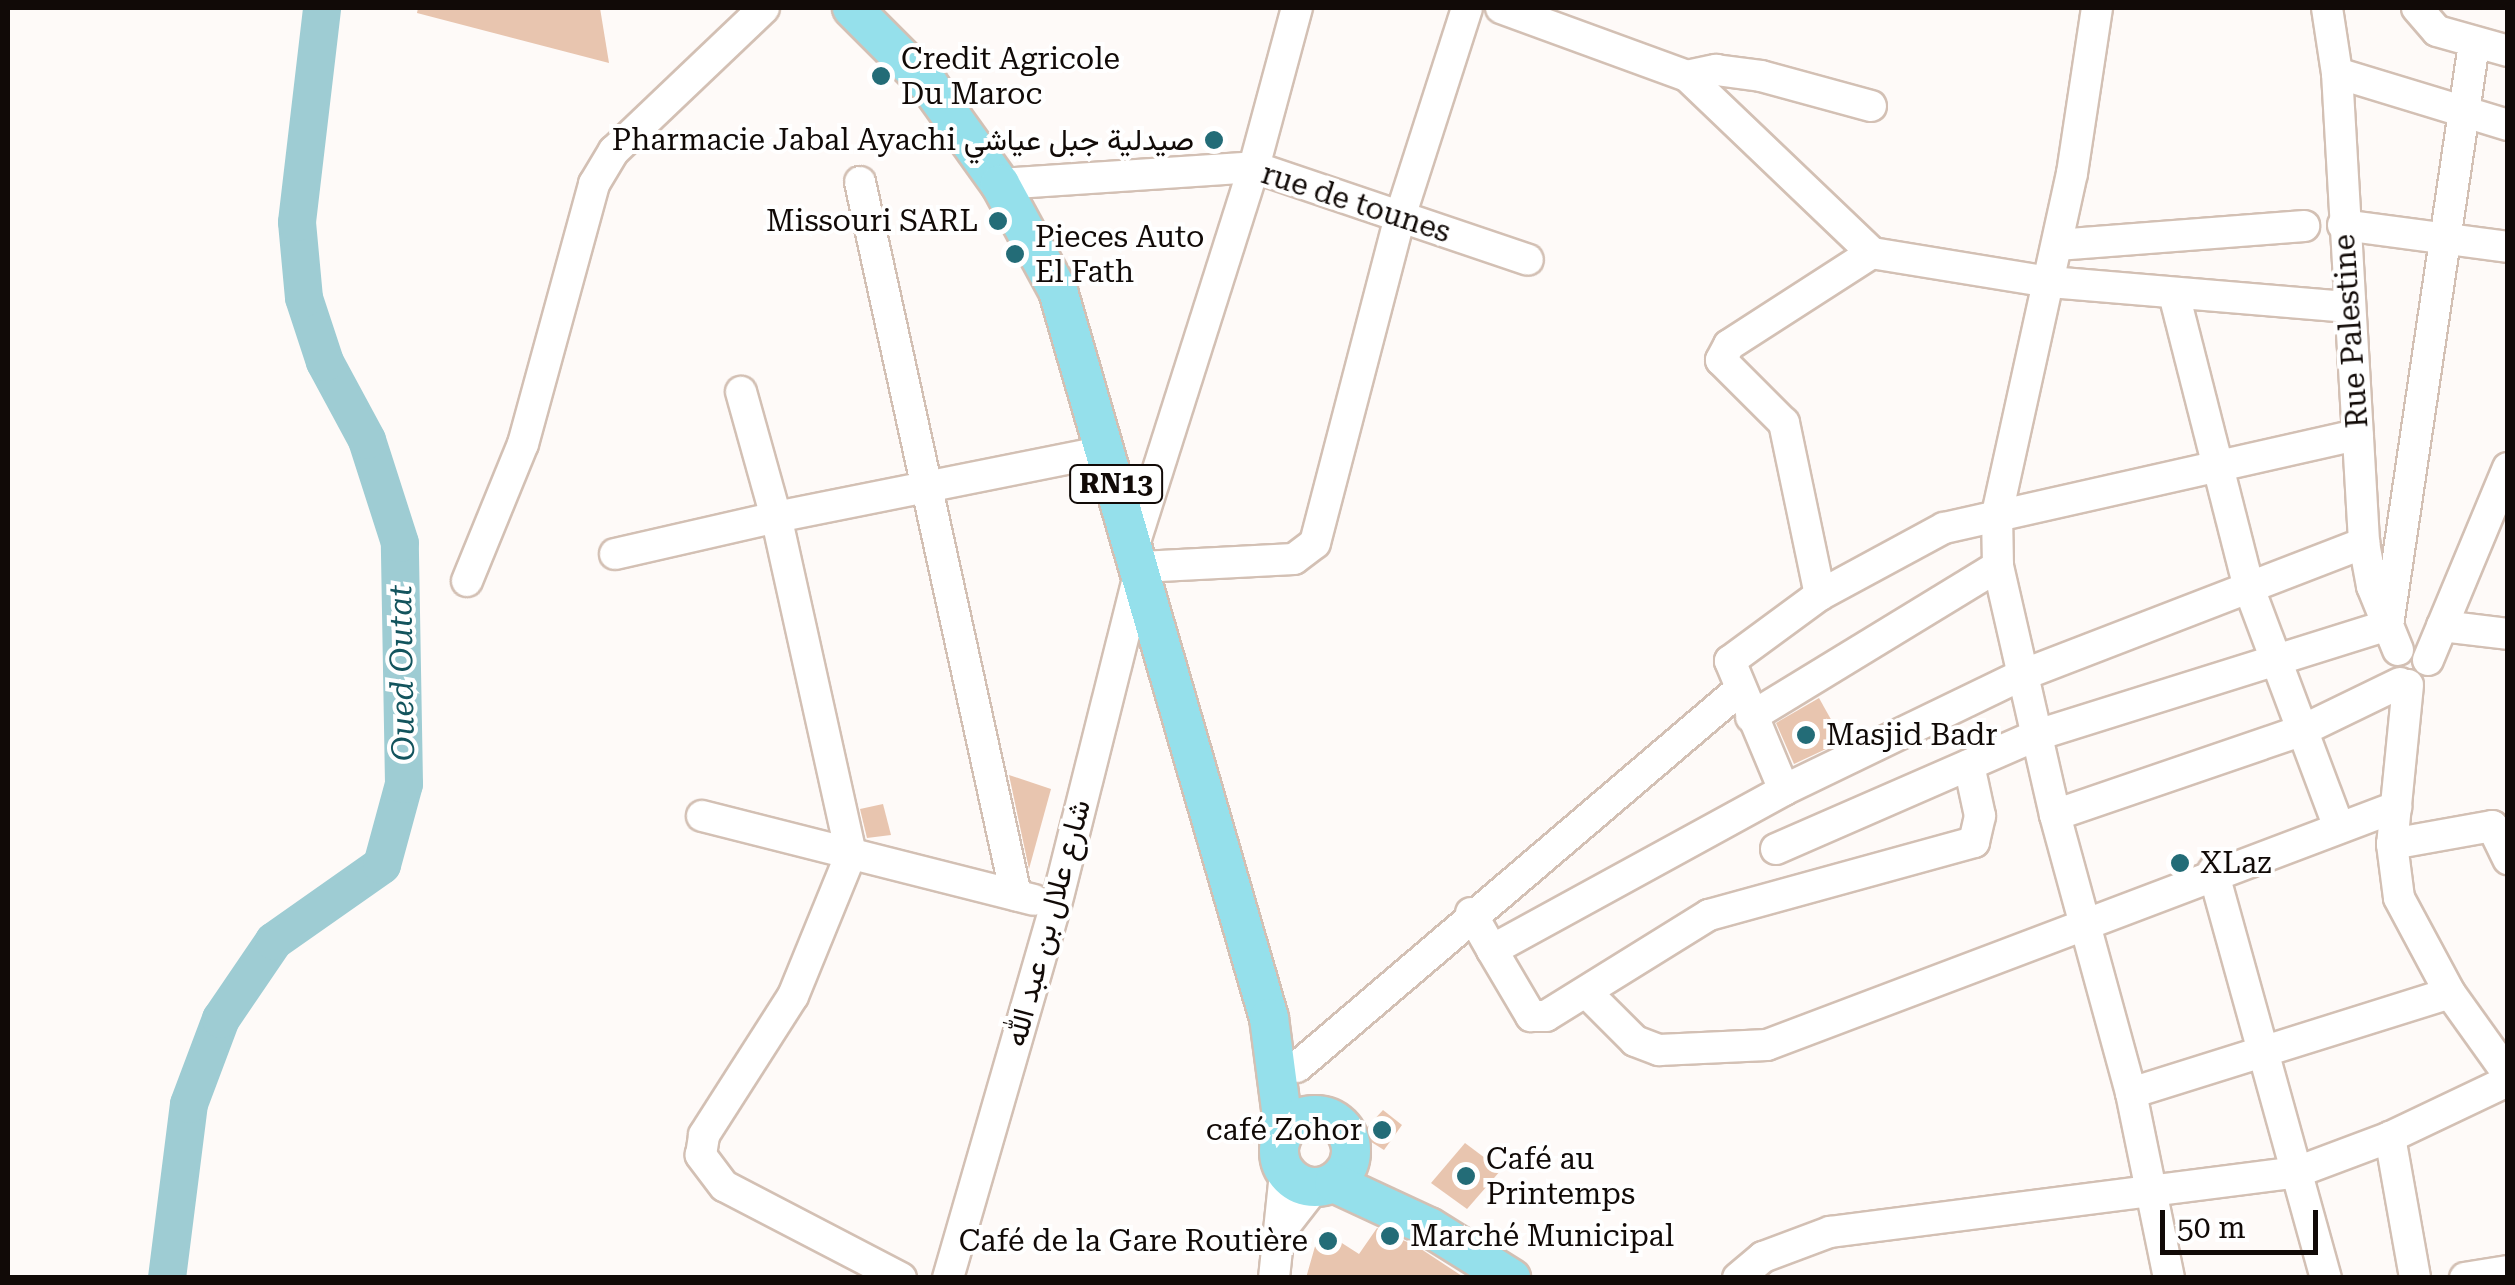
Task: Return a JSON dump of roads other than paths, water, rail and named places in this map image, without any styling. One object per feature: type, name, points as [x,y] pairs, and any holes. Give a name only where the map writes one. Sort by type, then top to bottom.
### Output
[{"type":"main road","name":"RN13","points":[[852,8],[928,85],[1000,184],[1058,291],[1269,1018],[1284,1132],[1278,1153],[1429,1227],[1511,1278]]},
{"type":"main road","name":"RN13","points":[[1269,1018],[1323,1116],[1344,1128],[1321,1174]]},
{"type":"main road","points":[[1284,1132],[1300,1118],[1323,1116]]},
{"type":"street","points":[[467,581],[524,444],[594,184],[614,151],[764,8]]},
{"type":"street","name":"شارع علال بن عبد الله","points":[[948,1278],[1056,905],[1138,556],[1298,8]]},
{"type":"street","points":[[1138,556],[1305,556],[1315,543],[1400,218],[1466,8]]},
{"type":"street","points":[[1501,8],[1686,76],[1872,253],[2050,282],[2346,307]]},
{"type":"street","points":[[2096,8],[2050,282],[1997,514],[1998,566],[2055,815],[2131,1093],[2169,1278]]},
{"type":"street","name":"Rue Palestine","points":[[2327,8],[2337,73],[2346,307],[2364,543],[2393,637]]},
{"type":"street","points":[[2417,8],[2427,25],[2474,44],[2508,51]]},
{"type":"street","points":[[1738,1278],[1770,1267],[1830,1232],[2297,1172],[2390,1137],[2508,1078],[2450,993],[2400,898],[2392,844],[2404,684],[2390,670],[2393,637],[2474,44]]},
{"type":"street","points":[[1686,76],[1716,70],[1760,76],[1872,106]]},
{"type":"street","points":[[2337,73],[2508,125]]},
{"type":"street","name":"rue de tounes","points":[[1000,184],[1254,168],[1528,260]]},
{"type":"street","points":[[860,182],[930,486],[1016,895]]},
{"type":"street","points":[[2343,225],[2508,247]]},
{"type":"street","points":[[2057,245],[2304,226]]},
{"type":"street","points":[[1820,595],[1784,423],[1721,360],[1730,345],[1872,253]]},
{"type":"street","points":[[2174,294],[2248,588],[2340,828]]},
{"type":"street","points":[[741,392],[776,517],[851,854],[793,996],[700,1145],[724,1186],[901,1278]]},
{"type":"street","points":[[1782,893],[1776,849],[1776,795],[1733,656],[1820,595],[1944,528],[2358,435]]},
{"type":"street","points":[[616,554],[776,517],[1107,451]]},
{"type":"street","points":[[2055,815],[2301,730],[2404,684],[2423,680],[2442,626],[2498,516],[2508,468]]},
{"type":"street","points":[[1492,950],[1776,795],[2022,675],[2364,543]]},
{"type":"street","points":[[1297,1067],[1471,913],[1745,704],[1998,566]]},
{"type":"street","points":[[2442,626],[2508,634]]},
{"type":"street","points":[[1776,849],[2037,735],[2278,658],[2393,637],[2428,660]]},
{"type":"street","points":[[1471,913],[1531,1016],[1589,995],[1680,930],[1782,893],[1979,839],[1969,765]]},
{"type":"street","points":[[1589,995],[1635,1041],[1659,1050],[1767,1045],[2213,871],[2396,807]]},
{"type":"street","points":[[702,816],[1056,905]]},
{"type":"street","points":[[2392,844],[2492,826],[2508,858]]},
{"type":"street","points":[[2213,871],[2326,1278]]},
{"type":"street","points":[[2131,1093],[2450,993]]},
{"type":"street","points":[[2390,1137],[2415,1278]]},
{"type":"street","points":[[1274,1278],[1279,1233],[1321,1174]]},
{"type":"street","points":[[2465,1278],[2508,1271]]},
{"type":"waterway","name":"Oued Outat","points":[[167,1278],[189,1104],[221,1019],[274,941],[382,865],[404,784],[400,543],[367,440],[325,362],[304,298],[297,222],[322,8]]},
{"type":"place","name":"Credit Agricole Du Maroc","points":[[881,76]]},
{"type":"place","name":"Pharmacie Jabal Ayachi صيدلية جبل عياشي","points":[[1214,140]]},
{"type":"place","name":"Missouri SARL","points":[[998,221]]},
{"type":"place","name":"Pieces Auto El Fath","points":[[1015,254]]},
{"type":"place","name":"Masjid Badr","points":[[1806,735]]},
{"type":"place","name":"XLaz","points":[[2180,863]]},
{"type":"place","name":"café Zohor","points":[[1382,1130]]},
{"type":"place","name":"Café au Printemps","points":[[1466,1176]]},
{"type":"place","name":"Marché Municipal","points":[[1390,1236]]},
{"type":"place","name":"Café de la Gare Routière","points":[[1328,1241]]}]
